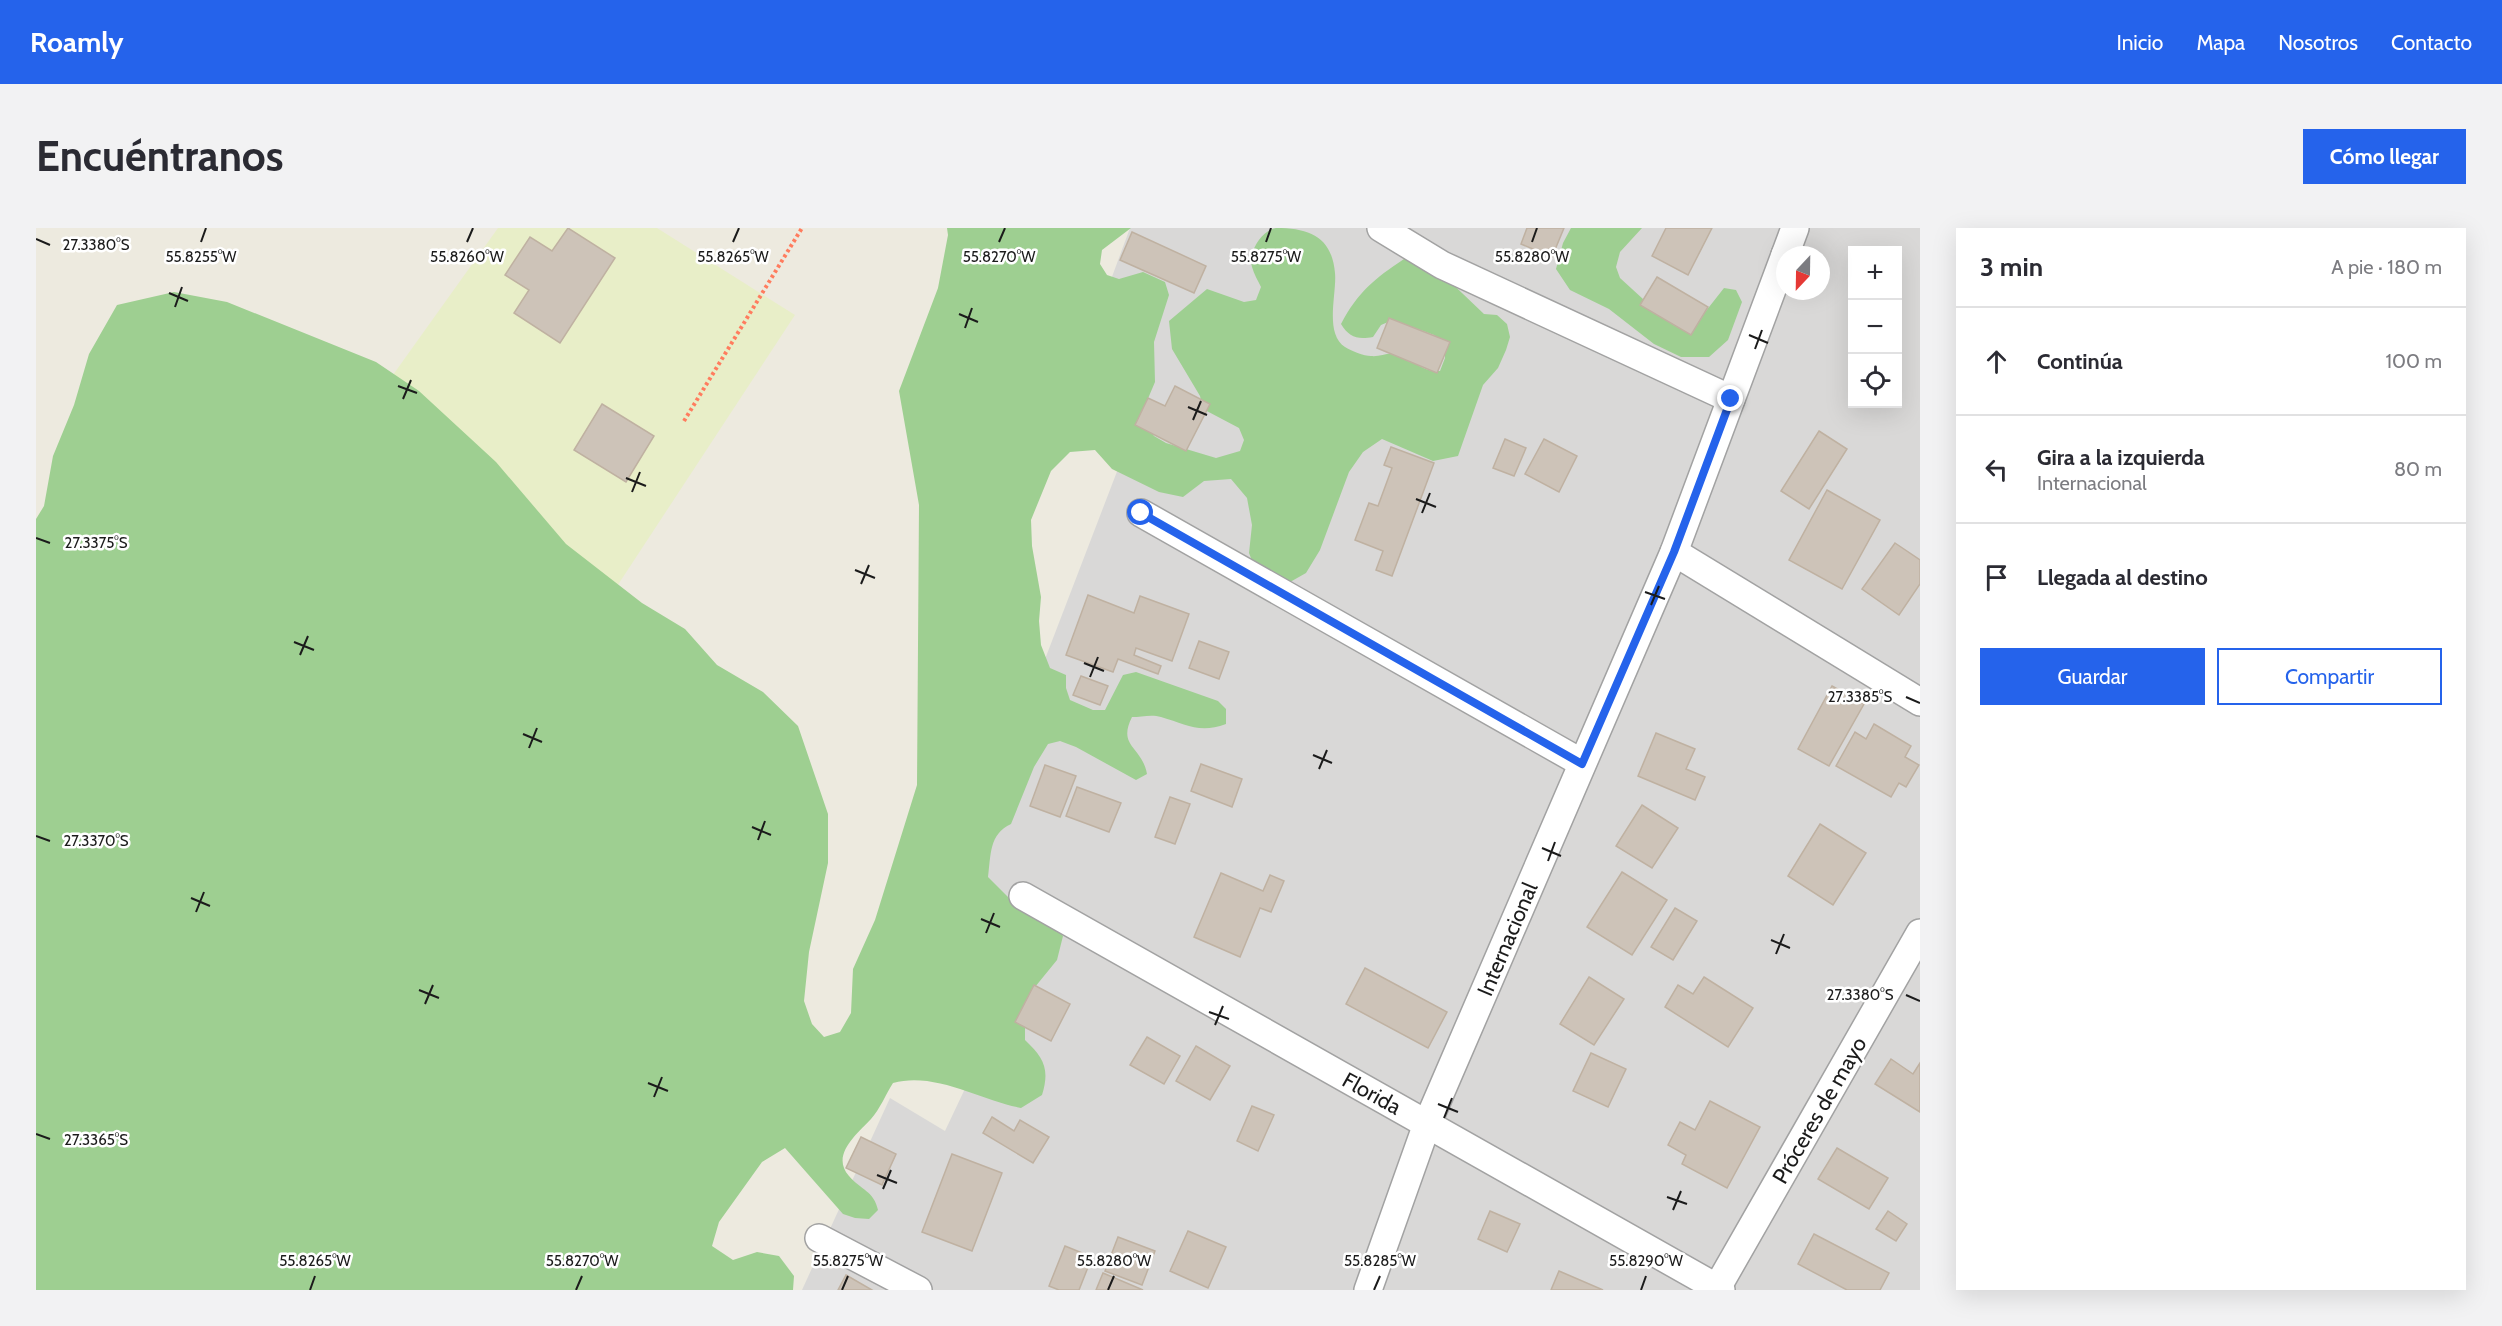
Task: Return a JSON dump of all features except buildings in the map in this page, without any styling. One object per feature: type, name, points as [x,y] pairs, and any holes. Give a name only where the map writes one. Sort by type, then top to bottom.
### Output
[{"type":"street","points":[[1381,228],[1442,265],[1731,399]]},
{"type":"street","name":"Internacional","points":[[1788,246],[1795,228]]},
{"type":"street","name":"Internacional","points":[[1368,1290],[1427,1124],[1674,552],[1776,279]]},
{"type":"street","points":[[1141,513],[1582,764]]},
{"type":"street","points":[[1674,552],[1920,702]]},
{"type":"street","name":"Florida","points":[[1023,896],[1719,1289]]},
{"type":"street","name":"Próceres de mayo","points":[[1719,1289],[1920,933]]},
{"type":"street","points":[[819,1238],[918,1290]]},
{"type":"path","points":[[684,421],[802,228]]},
{"type":"shaded area","points":[[1130,228],[1920,228],[1920,1290],[802,1290],[890,1098],[945,1131],[1031,949],[951,904],[1151,383],[1092,331]]},
{"type":"green space","points":[[498,228],[657,228],[795,315],[587,632],[330,463]]},
{"type":"green space","points":[[947,228],[1131,228],[1102,250],[1100,264],[1107,275],[1119,279],[1143,272],[1165,282],[1169,295],[1154,342],[1155,382],[1141,415],[1154,436],[1166,443],[1216,458],[1240,451],[1244,440],[1239,428],[1203,409],[1200,396],[1172,349],[1169,321],[1207,289],[1244,302],[1256,300],[1261,287],[1252,267],[1252,255],[1257,243],[1270,230],[1288,228],[1300,230],[1318,237],[1324,243],[1333,261],[1335,273],[1333,323],[1335,332],[1339,341],[1351,350],[1368,356],[1400,355],[1426,369],[1440,371],[1445,358],[1445,343],[1434,335],[1393,320],[1381,325],[1373,337],[1358,338],[1350,335],[1341,324],[1354,303],[1368,287],[1404,259],[1440,272],[1484,314],[1497,315],[1507,324],[1510,337],[1498,368],[1483,385],[1458,456],[1433,461],[1382,439],[1363,452],[1349,472],[1320,550],[1306,573],[1283,586],[1258,576],[1249,553],[1252,525],[1247,498],[1231,479],[1204,481],[1183,497],[1159,492],[1112,469],[1095,450],[1070,452],[1051,471],[1031,520],[1032,546],[1041,597],[1039,621],[1041,645],[1050,668],[1066,675],[1066,688],[1070,700],[1093,710],[1105,710],[1123,675],[1136,672],[1218,701],[1226,709],[1226,724],[1200,728],[1158,716],[1132,717],[1127,735],[1147,774],[1136,780],[1076,747],[1060,741],[1048,744],[1034,767],[1011,824],[1004,828],[995,839],[988,877],[1016,905],[1046,917],[1063,936],[1057,960],[1035,987],[1025,1012],[1025,1040],[1041,1058],[1044,1065],[1045,1078],[1042,1095],[1021,1108],[941,1084],[909,1080],[893,1083],[874,1115],[853,1138],[844,1152],[844,1168],[876,1204],[878,1210],[869,1219],[843,1214],[785,1148],[762,1162],[719,1222],[712,1246],[733,1260],[757,1252],[779,1256],[794,1276],[793,1290],[36,1290],[36,519],[44,506],[53,456],[74,405],[89,354],[117,305],[174,292],[227,302],[376,362],[419,391],[496,462],[566,544],[642,603],[685,629],[717,665],[763,692],[798,726],[828,814],[828,863],[809,952],[804,1001],[812,1024],[824,1037],[840,1032],[851,1013],[853,969],[875,920],[917,785],[919,505],[899,391],[938,288],[948,235]]},
{"type":"green space","points":[[1571,228],[1642,228],[1620,252],[1616,267],[1620,278],[1655,310],[1702,316],[1724,288],[1736,290],[1742,302],[1728,340],[1709,357],[1681,357],[1654,344],[1609,309],[1570,290],[1556,269],[1563,243]]},
{"type":"route","points":[[1141,513],[1582,764],[1674,552],[1731,399]]}]
